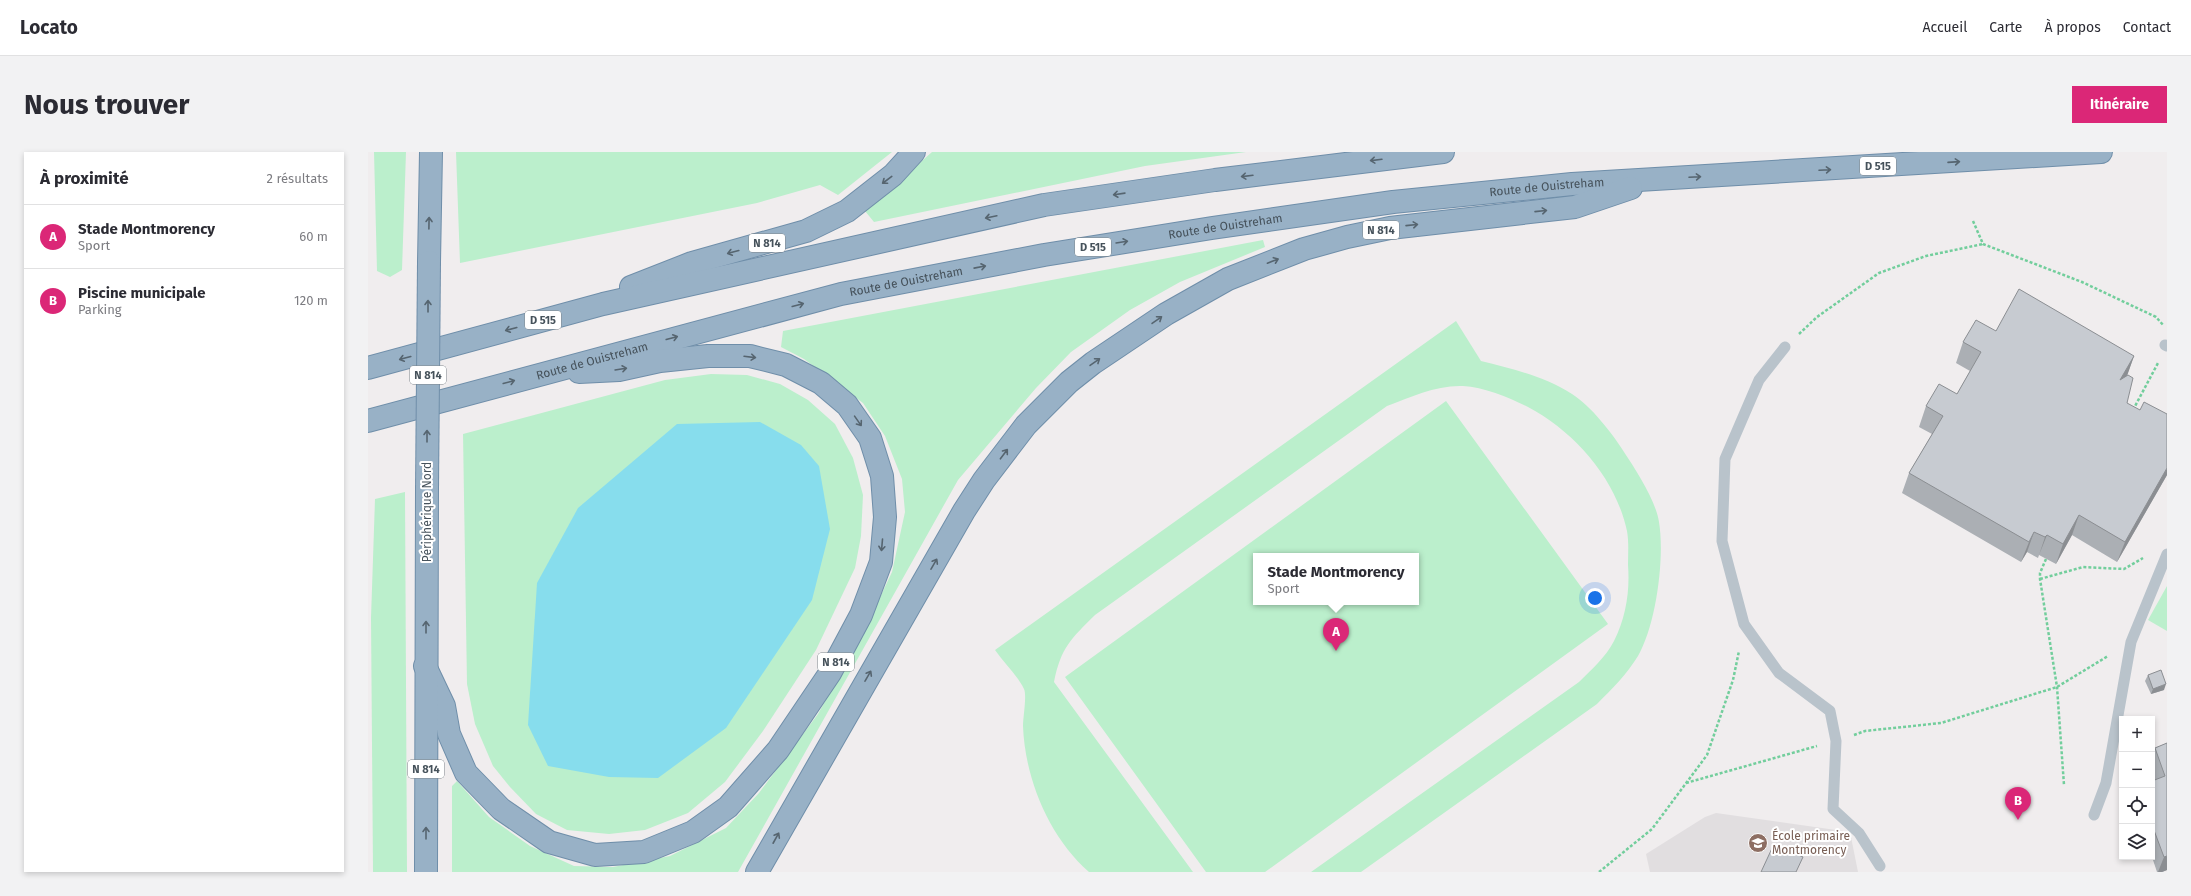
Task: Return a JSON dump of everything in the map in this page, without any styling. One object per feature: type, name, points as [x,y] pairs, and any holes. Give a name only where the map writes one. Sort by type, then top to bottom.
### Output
[{"type":"highway","name":"Périphérique Nord","points":[[426,872],[427,489],[431,152]]},
{"type":"highway","name":"N 814","points":[[603,304],[638,283],[692,263],[806,231],[847,212],[893,175],[914,152]]},
{"type":"highway","name":"D 515","points":[[368,368],[603,304],[1044,205],[1215,180],[1443,152]]},
{"type":"highway","name":"Route de Ouistreham","points":[[368,420],[841,294],[1044,255],[1212,228],[1393,202],[1572,184],[2101,152]]},
{"type":"highway","name":"N 814","points":[[757,872],[964,511],[984,480],[1041,409],[1069,382],[1093,363],[1166,314],[1198,296],[1228,280],[1304,249],[1390,228],[1575,207],[1656,180]]},
{"type":"highway","name":"N 814","points":[[426,666],[444,706],[449,734],[466,773],[501,808],[549,842],[595,854],[644,852],[693,832],[728,807],[778,750],[830,673],[861,615],[881,562],[885,517],[882,476],[870,438],[847,405],[821,383],[786,365],[750,356],[708,356],[660,361],[619,370],[540,374]]},
{"type":"lane","points":[[1785,347],[1759,380],[1725,459],[1722,541],[1744,624],[1779,673],[1830,710],[1836,741],[1833,808],[1859,833],[1880,866]]},
{"type":"lane","points":[[2094,815],[2106,783],[2130,642],[2167,554]]},
{"type":"path","points":[[1973,221],[1983,244]]},
{"type":"path","points":[[1785,347],[1818,317],[1879,272],[1926,256],[1983,244],[2082,282],[2156,317],[2167,329]]},
{"type":"path","points":[[2132,411],[2152,376],[2166,346]]},
{"type":"path","points":[[2040,579],[2083,567],[2124,569],[2149,554]]},
{"type":"path","points":[[2046,559],[2040,573],[2040,579],[2057,687],[2064,785]]},
{"type":"path","points":[[1599,872],[1652,829],[1707,755],[1733,680],[1744,624]]},
{"type":"path","points":[[1686,783],[1836,741],[1865,731],[1941,723],[2057,687],[2130,642]]},
{"type":"shaded area","name":"École primaire Montmorency","points":[[1716,813],[1850,832],[1858,872],[1650,872],[1646,854],[1705,817]]},
{"type":"green space","points":[[374,152],[406,152],[402,270],[390,277],[377,271]]},
{"type":"green space","points":[[456,152],[892,152],[838,195],[820,185],[757,203],[460,263]]},
{"type":"green space","points":[[932,152],[1246,152],[1145,166],[874,222],[865,211]]},
{"type":"green space","points":[[1263,240],[1265,247],[1180,282],[1130,310],[1071,352],[1036,388],[958,480],[738,872],[452,872],[452,786],[457,781],[489,817],[530,846],[574,866],[613,867],[670,856],[726,828],[759,793],[818,714],[865,629],[892,572],[905,512],[902,479],[885,436],[863,403],[804,359],[781,347],[783,331]]},
{"type":"green space","points":[[1456,321],[1481,361],[1528,374],[1550,382],[1572,394],[1586,405],[1601,420],[1645,486],[1654,505],[1659,522],[1661,537],[1660,572],[1658,591],[1650,627],[1634,663],[1597,704],[1361,872],[1311,872],[1579,682],[1598,663],[1611,647],[1622,623],[1628,594],[1628,539],[1622,512],[1614,493],[1591,459],[1562,430],[1545,417],[1528,407],[1479,388],[1463,386],[1443,387],[1405,399],[1387,406],[1095,615],[1068,644],[1060,660],[1054,682],[1193,872],[1089,872],[1062,842],[1042,806],[1034,786],[1025,746],[1023,726],[1025,692],[1018,679],[995,650]]},
{"type":"green space","points":[[711,374],[747,375],[780,384],[808,400],[835,424],[853,458],[863,495],[861,536],[855,568],[816,650],[763,731],[725,782],[688,813],[645,830],[609,834],[567,830],[536,814],[510,787],[493,766],[475,724],[467,684],[463,434],[665,380]]},
{"type":"green space","points":[[1446,401],[1608,624],[1265,872],[1206,872],[1065,677]]},
{"type":"green space","points":[[405,492],[407,872],[373,872],[371,618],[375,499]]},
{"type":"green space","points":[[2167,586],[2167,631],[2148,620]]},
{"type":"water","points":[[760,422],[801,445],[819,466],[830,529],[812,600],[726,728],[658,778],[609,777],[548,766],[528,725],[537,583],[578,508],[677,424]]},
{"type":"building","points":[[2019,289],[2134,356],[2120,380],[2128,375],[2133,378],[2127,403],[2140,410],[2144,402],[2167,414],[2167,468],[2125,542],[2079,515],[2063,544],[2047,535],[2045,537],[2034,532],[2029,542],[1909,473],[1943,416],[1926,406],[1939,384],[1957,394],[1981,352],[1963,342],[1976,320],[1996,331]]},
{"type":"building","points":[[2161,670],[2166,684],[2153,689],[2148,675]]},
{"type":"building","points":[[2167,743],[2167,856],[2164,857],[2155,833],[2155,780],[2165,776],[2155,748]]},
{"type":"building","points":[[1774,844],[1803,857],[1796,872],[1761,872]]},
{"type":"place","name":"Stade Montmorency","points":[[1336,651]]},
{"type":"place","name":"Piscine municipale","points":[[2018,820]]},
{"type":"place","name":"École primaire Montmorency","points":[[1758,843]]}]
